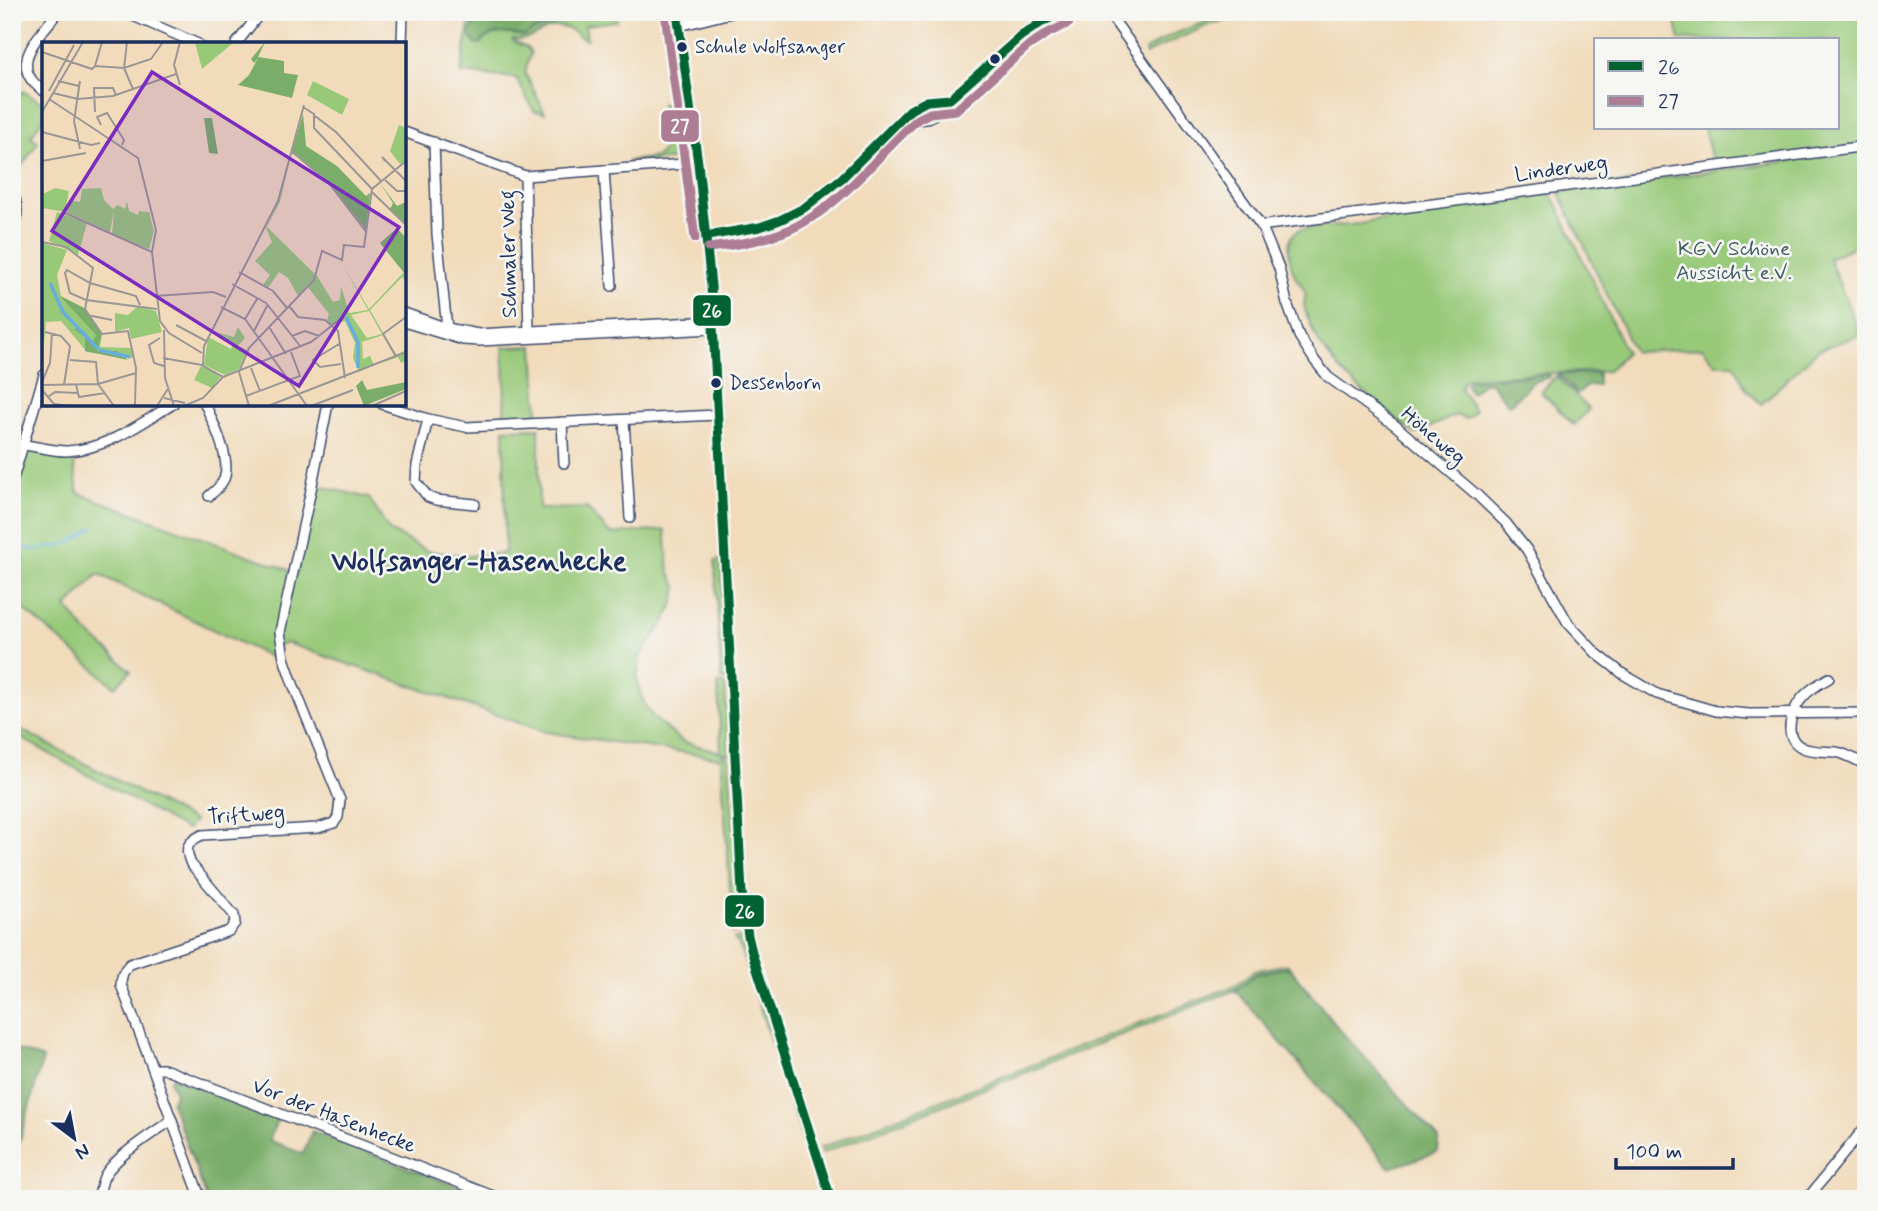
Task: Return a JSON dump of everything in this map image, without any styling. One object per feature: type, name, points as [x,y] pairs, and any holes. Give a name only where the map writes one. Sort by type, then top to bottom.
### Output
[{"type":"street","points":[[42,89],[29,76],[27,56],[30,48],[58,12]]},
{"type":"street","points":[[124,12],[193,42]]},
{"type":"street","points":[[238,42],[261,12]]},
{"type":"street","points":[[402,42],[403,12]]},
{"type":"street","points":[[677,12],[707,236],[742,893],[748,936],[831,1199]]},
{"type":"street","points":[[679,26],[734,12]]},
{"type":"street","points":[[898,122],[926,119],[937,113],[1021,36],[1064,12]]},
{"type":"street","name":"Höheweg","points":[[1108,12],[1262,227],[1279,268],[1287,303],[1299,336],[1315,361],[1328,377],[1395,426],[1506,523],[1527,550],[1568,623],[1596,653],[1623,674],[1657,694],[1716,711],[1749,714],[1866,713]]},
{"type":"street","points":[[707,236],[752,229],[790,216],[843,177],[919,104],[936,99],[950,99]]},
{"type":"street","points":[[406,133],[525,176],[698,163]]},
{"type":"street","points":[[434,142],[438,234],[447,328]]},
{"type":"street","name":"Linderweg","points":[[1262,227],[1866,146]]},
{"type":"street","points":[[604,170],[612,286]]},
{"type":"street","name":"Schmaler Weg","points":[[525,176],[529,332]]},
{"type":"street","points":[[12,191],[18,218],[12,232]]},
{"type":"street","points":[[406,314],[447,328],[478,334],[713,325]]},
{"type":"street","points":[[406,323],[463,340],[480,341],[713,325]]},
{"type":"street","points":[[12,482],[42,382]]},
{"type":"street","points":[[12,444],[68,451],[103,444],[170,406]]},
{"type":"street","points":[[206,406],[221,444],[225,464],[224,479],[209,496]]},
{"type":"street","name":"Triftweg","points":[[201,1199],[121,985],[121,978],[125,968],[141,960],[229,931],[235,923],[234,915],[191,864],[187,854],[188,845],[194,839],[202,835],[318,828],[334,822],[338,817],[340,800],[293,684],[284,658],[280,632],[328,406]]},
{"type":"street","points":[[388,406],[448,425],[466,427],[717,415]]},
{"type":"street","points":[[428,419],[416,482],[428,497],[436,500],[475,503]]},
{"type":"street","points":[[624,420],[630,518]]},
{"type":"street","points":[[562,422],[564,463]]},
{"type":"street","points":[[1829,678],[1801,698],[1793,713],[1790,731],[1792,739],[1806,749],[1837,753],[1866,765]]},
{"type":"street","name":"Vor der Hasenhecke","points":[[154,1069],[163,1069],[501,1199]]},
{"type":"street","points":[[98,1199],[109,1170],[134,1147],[172,1120]]},
{"type":"street","points":[[1807,1199],[1866,1126]]},
{"type":"green space","points":[[471,12],[630,12],[616,14],[617,21],[585,25],[587,40],[562,27],[526,39],[513,39],[530,50],[525,73],[545,113],[534,111],[516,78],[461,73]]},
{"type":"green space","points":[[473,12],[574,12],[559,16],[556,24],[525,36],[496,34],[475,44],[469,34],[475,23]]},
{"type":"green space","points":[[1231,12],[1283,12],[1251,15],[1211,24],[1146,55],[1145,50],[1172,35]]},
{"type":"green space","points":[[1673,12],[1866,12],[1866,144],[1713,164],[1704,130],[1840,130],[1840,38],[1680,38]]},
{"type":"green space","points":[[680,85],[689,152],[687,156],[628,163],[657,157],[669,144],[661,104],[671,103],[673,86]]},
{"type":"green space","points":[[23,91],[42,103],[42,120],[31,136],[38,142],[13,179],[12,107]]},
{"type":"green space","name":"KGV Schöne Aussicht e.V.","points":[[1863,151],[1866,157],[1866,241],[1829,258],[1860,335],[1818,350],[1761,404],[1746,389],[1734,364],[1716,364],[1703,348],[1634,352],[1559,192]]},
{"type":"green space","points":[[1545,192],[1555,200],[1626,352],[1608,371],[1466,379],[1461,389],[1475,411],[1466,419],[1456,415],[1415,434],[1358,388],[1322,347],[1305,311],[1305,291],[1296,278],[1291,263],[1289,249],[1292,237],[1301,229],[1360,224],[1443,207]]},
{"type":"green space","points":[[534,346],[538,415],[504,417],[503,347]]},
{"type":"green space","points":[[1598,373],[1598,385],[1587,386],[1577,394],[1558,374]]},
{"type":"green space","points":[[1550,374],[1550,377],[1533,382],[1509,405],[1491,383],[1483,383],[1471,393],[1466,385],[1469,380]]},
{"type":"green space","points":[[1556,376],[1589,409],[1574,425],[1541,392]]},
{"type":"green space","points":[[539,428],[539,509],[587,508],[610,534],[665,530],[669,571],[677,587],[674,603],[640,657],[637,678],[646,707],[655,719],[683,742],[721,752],[718,684],[725,684],[729,755],[722,755],[729,759],[740,931],[733,933],[721,758],[546,732],[287,643],[277,646],[278,661],[98,574],[67,607],[84,629],[131,671],[115,687],[12,599],[12,498],[27,448],[50,454],[73,455],[78,493],[297,573],[316,485],[369,498],[389,531],[427,551],[469,556],[505,553],[504,429]]},
{"type":"green space","points":[[721,560],[726,679],[723,680],[715,561]]},
{"type":"green space","points":[[12,725],[194,821],[187,830],[12,733]]},
{"type":"green space","points":[[734,938],[742,940],[824,1199],[740,947]]},
{"type":"green space","points":[[1287,964],[1289,967],[1256,974],[1235,990],[822,1153],[820,1148],[1234,986],[1254,971]]},
{"type":"green space","points":[[1289,967],[1339,1029],[1439,1139],[1438,1152],[1390,1168],[1235,990],[1256,974]]},
{"type":"green space","points":[[12,1048],[43,1059],[12,1167]]},
{"type":"green space","points":[[173,1077],[278,1118],[269,1140],[303,1154],[312,1131],[490,1199],[207,1199],[171,1102],[175,1094],[170,1081]]},
{"type":"waterway","points":[[12,549],[16,552],[21,547],[42,551],[45,547],[71,542],[93,527]]},
{"type":"transit line","name":"26","points":[[677,12],[698,163],[711,286],[742,893],[753,956],[831,1199]]},
{"type":"transit line","name":"26","points":[[707,236],[760,227],[804,208],[842,178],[910,110],[927,101],[950,99],[1021,36],[1063,12]]},
{"type":"transit line","name":"27","points":[[665,14],[695,238]]},
{"type":"transit line","name":"27","points":[[708,248],[765,238],[787,231],[815,216],[846,191],[918,119],[930,113],[956,110],[1028,46],[1069,23]]},
{"type":"place","name":"Schule Wolfsanger","points":[[682,47]]},
{"type":"place","name":"Dessenborn","points":[[716,383]]},
{"type":"district","name":"Wolfsanger-Hasenhecke","points":[[479,562]]}]
